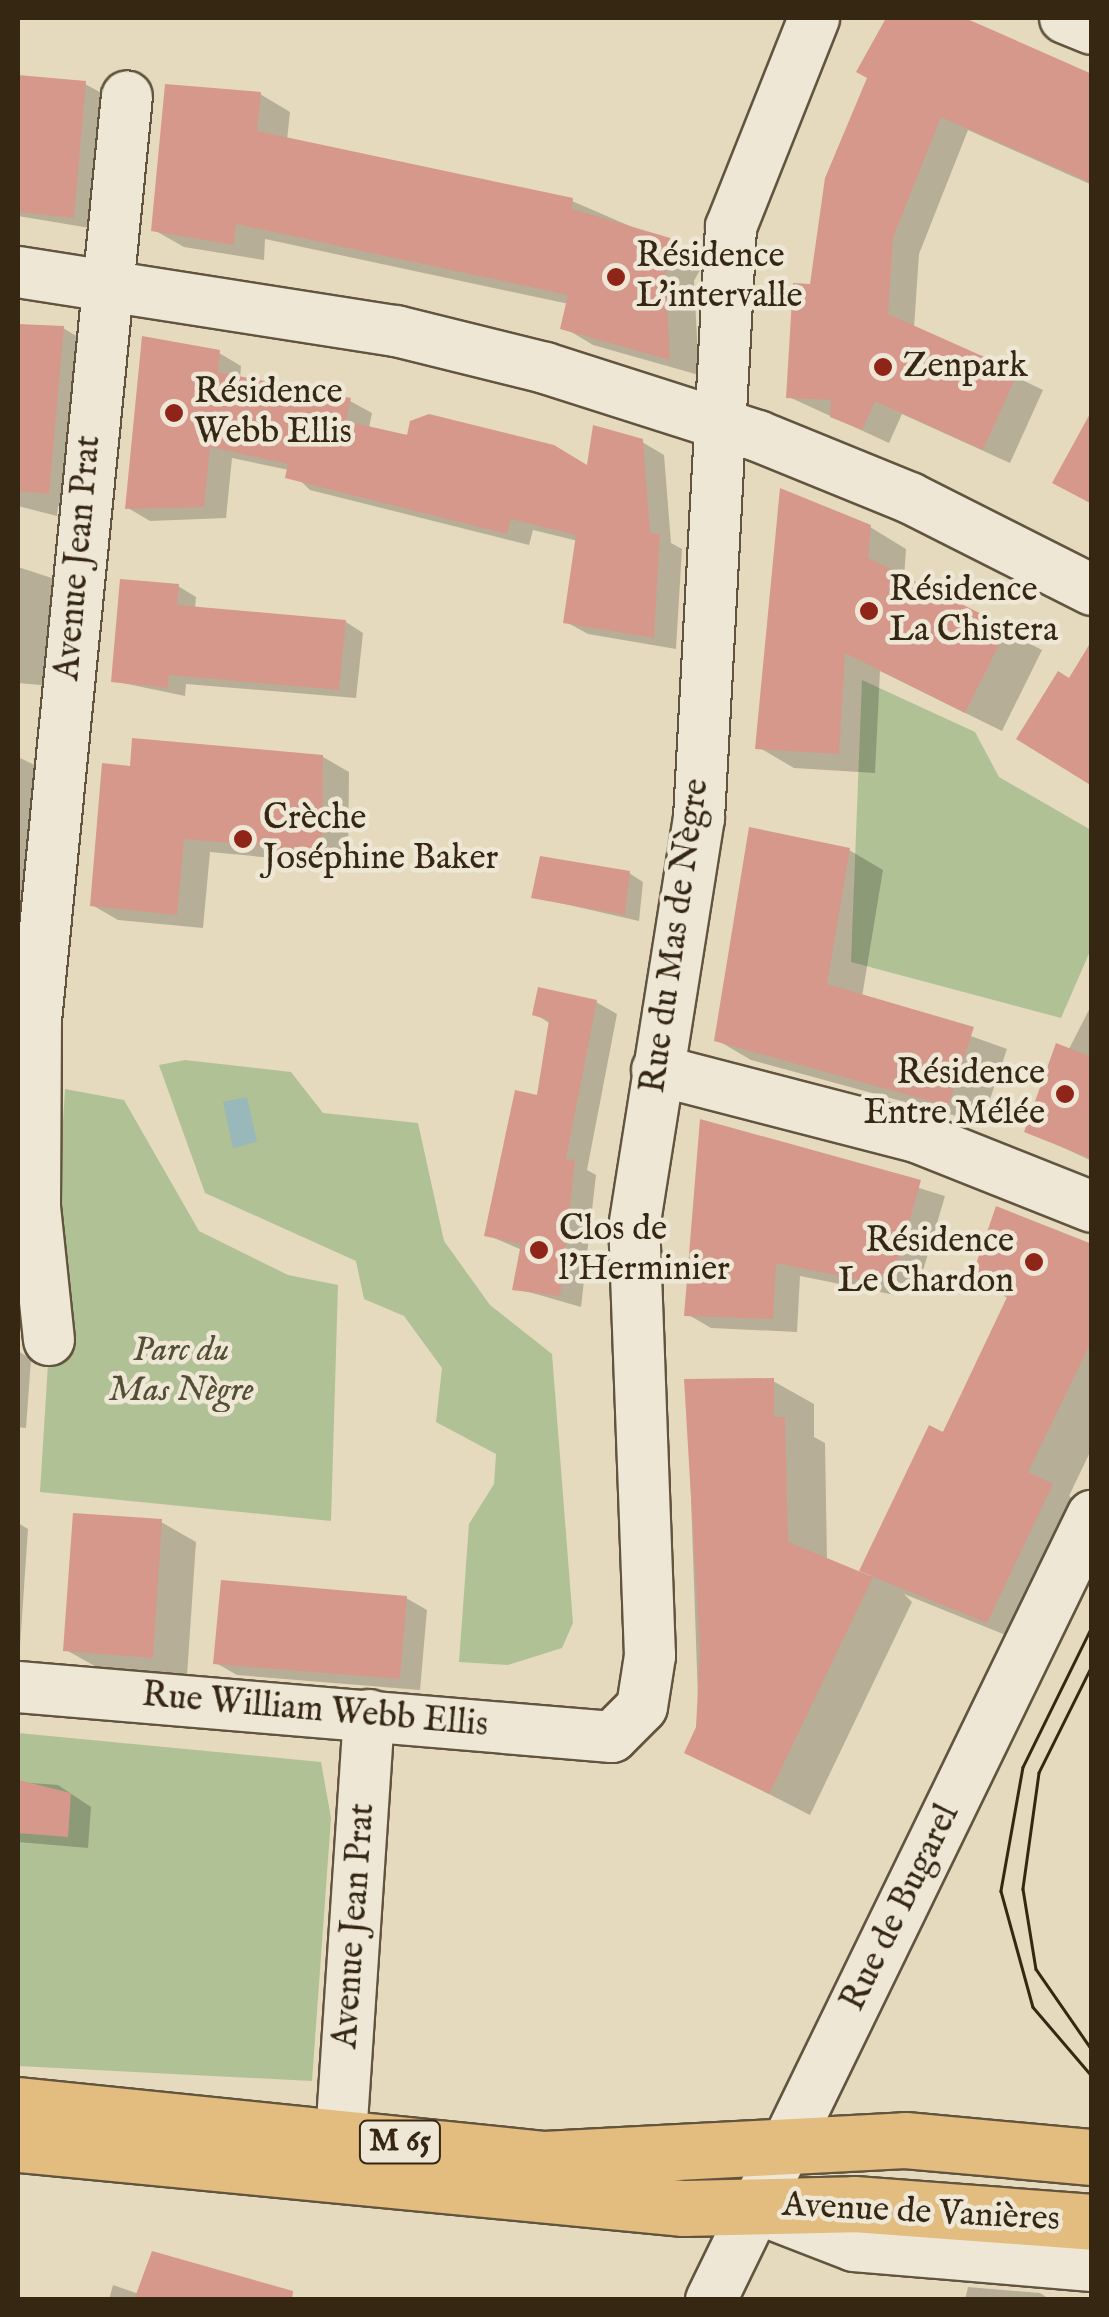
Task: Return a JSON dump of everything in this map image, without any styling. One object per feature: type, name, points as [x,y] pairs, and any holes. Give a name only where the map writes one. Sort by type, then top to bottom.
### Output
[{"type":"main road","name":"M 65","points":[[18,2105],[544,2159],[783,2146]]},
{"type":"main road","name":"Avenue de Vanières","points":[[783,2146],[905,2140],[1092,2157]]},
{"type":"main road","name":"M 65","points":[[18,2144],[436,2188],[751,2206]]},
{"type":"main road","name":"Avenue de Vanières","points":[[751,2206],[1092,2222]]},
{"type":"street","name":"Rue du Mas de Nègre","points":[[612,1737],[642,1707],[650,1656],[632,1348],[634,1228],[656,1070],[699,818],[717,422],[731,228],[814,18]]},
{"type":"street","points":[[1065,18],[1092,29]]},
{"type":"street","name":"Avenue Jean Prat","points":[[50,1340],[35,1206],[27,1020],[126,96]]},
{"type":"street","points":[[18,272],[105,280],[470,348],[717,422],[910,498],[1092,590]]},
{"type":"street","points":[[656,1070],[919,1138],[1092,1207]]},
{"type":"street","name":"Rue de Bugarel","points":[[711,2300],[751,2206],[1092,1516]]},
{"type":"street","name":"Rue William Webb Ellis","points":[[18,1686],[612,1737]]},
{"type":"street","name":"Avenue Jean Prat","points":[[341,2137],[369,1715]]},
{"type":"street","points":[[751,2206],[854,2246],[1092,2266]]},
{"type":"green space","points":[[862,680],[975,732],[999,777],[1091,830],[1091,949],[1061,1018],[851,962]]},
{"type":"green space","points":[[185,1060],[291,1072],[323,1113],[418,1123],[444,1241],[490,1305],[552,1354],[573,1623],[562,1648],[508,1665],[459,1662],[469,1524],[494,1484],[496,1454],[436,1422],[442,1368],[404,1316],[364,1299],[356,1261],[205,1193],[159,1065]]},
{"type":"green space","name":"Parc du Mas Nègre","points":[[65,1089],[124,1100],[199,1231],[288,1275],[338,1285],[331,1521],[40,1492]]},
{"type":"green space","points":[[18,1733],[321,1762],[331,1818],[312,2081],[18,2066]]},
{"type":"water","points":[[247,1097],[257,1142],[233,1148],[223,1102]]},
{"type":"building","points":[[886,18],[965,18],[1092,74],[1092,183],[941,117],[893,238],[888,314],[1018,372],[983,450],[875,401],[862,430],[830,417],[831,400],[786,398],[793,283],[810,284],[825,178],[867,78],[856,72]]},
{"type":"building","points":[[18,75],[86,81],[74,218],[18,212]]},
{"type":"building","points":[[165,84],[261,92],[257,131],[573,198],[572,209],[677,240],[665,263],[670,360],[560,329],[568,295],[236,224],[234,245],[151,231]]},
{"type":"building","points":[[18,324],[64,326],[49,494],[18,491]]},
{"type":"building","points":[[142,336],[220,350],[218,372],[351,398],[346,421],[407,435],[410,421],[429,414],[554,445],[587,465],[593,425],[643,439],[650,533],[660,534],[654,638],[563,623],[576,535],[511,519],[507,534],[285,478],[288,464],[210,447],[204,507],[125,509]]},
{"type":"building","points":[[1092,410],[1092,504],[1052,483]]},
{"type":"building","name":"Résidence La Chistera","points":[[780,488],[871,525],[868,558],[1008,627],[965,713],[845,653],[839,754],[755,749]]},
{"type":"building","points":[[120,579],[179,584],[177,605],[346,620],[339,690],[169,675],[168,688],[111,682]]},
{"type":"building","points":[[1092,640],[1092,786],[1016,739],[1058,671],[1069,678]]},
{"type":"building","points":[[132,738],[323,755],[322,851],[184,839],[177,915],[90,906],[102,763],[130,766]]},
{"type":"building","points":[[749,827],[850,848],[827,984],[974,1027],[948,1106],[714,1041]]},
{"type":"building","points":[[540,856],[630,871],[625,915],[531,898]]},
{"type":"building","points":[[538,987],[597,1000],[566,1159],[575,1160],[560,1296],[512,1290],[521,1244],[484,1236],[515,1090],[537,1095],[549,1020],[532,1015]]},
{"type":"building","name":"Résidence Entre Mélée","points":[[1056,1043],[1092,1057],[1092,1159],[1024,1132]]},
{"type":"building","points":[[700,1119],[921,1180],[896,1268],[869,1282],[776,1263],[773,1319],[684,1316]]},
{"type":"building","points":[[996,1206],[1092,1244],[1092,1340],[1028,1472],[1053,1484],[987,1623],[859,1571],[929,1425],[943,1432],[1009,1293],[971,1279]]},
{"type":"building","points":[[774,1378],[774,1417],[785,1417],[788,1542],[873,1577],[769,1794],[684,1753],[696,1727],[700,1649],[684,1379]]},
{"type":"building","points":[[73,1513],[162,1519],[153,1658],[63,1651]]},
{"type":"building","points":[[221,1580],[407,1596],[400,1679],[213,1664]]},
{"type":"building","points":[[18,1780],[71,1793],[68,1837],[18,1833]]},
{"type":"building","points":[[152,2251],[293,2291],[292,2300],[134,2300]]},
{"type":"tram line","points":[[1092,1627],[1023,1767],[1001,1891],[1033,2007],[1092,2076]]},
{"type":"tram line","points":[[1092,1666],[1039,1773],[1023,1889],[1036,1969],[1092,2050]]},
{"type":"place","name":"Résidence L'intervalle","points":[[616,277]]},
{"type":"place","name":"Zenpark","points":[[883,367]]},
{"type":"place","name":"Résidence Webb Ellis","points":[[174,413]]},
{"type":"place","name":"Résidence La Chistera","points":[[869,611]]},
{"type":"place","name":"Crèche Joséphine Baker","points":[[243,839]]},
{"type":"place","name":"Résidence Entre Mélée","points":[[1065,1094]]},
{"type":"place","name":"Clos de l'Herminier","points":[[539,1250]]},
{"type":"place","name":"Résidence Le Chardon","points":[[1034,1262]]}]
